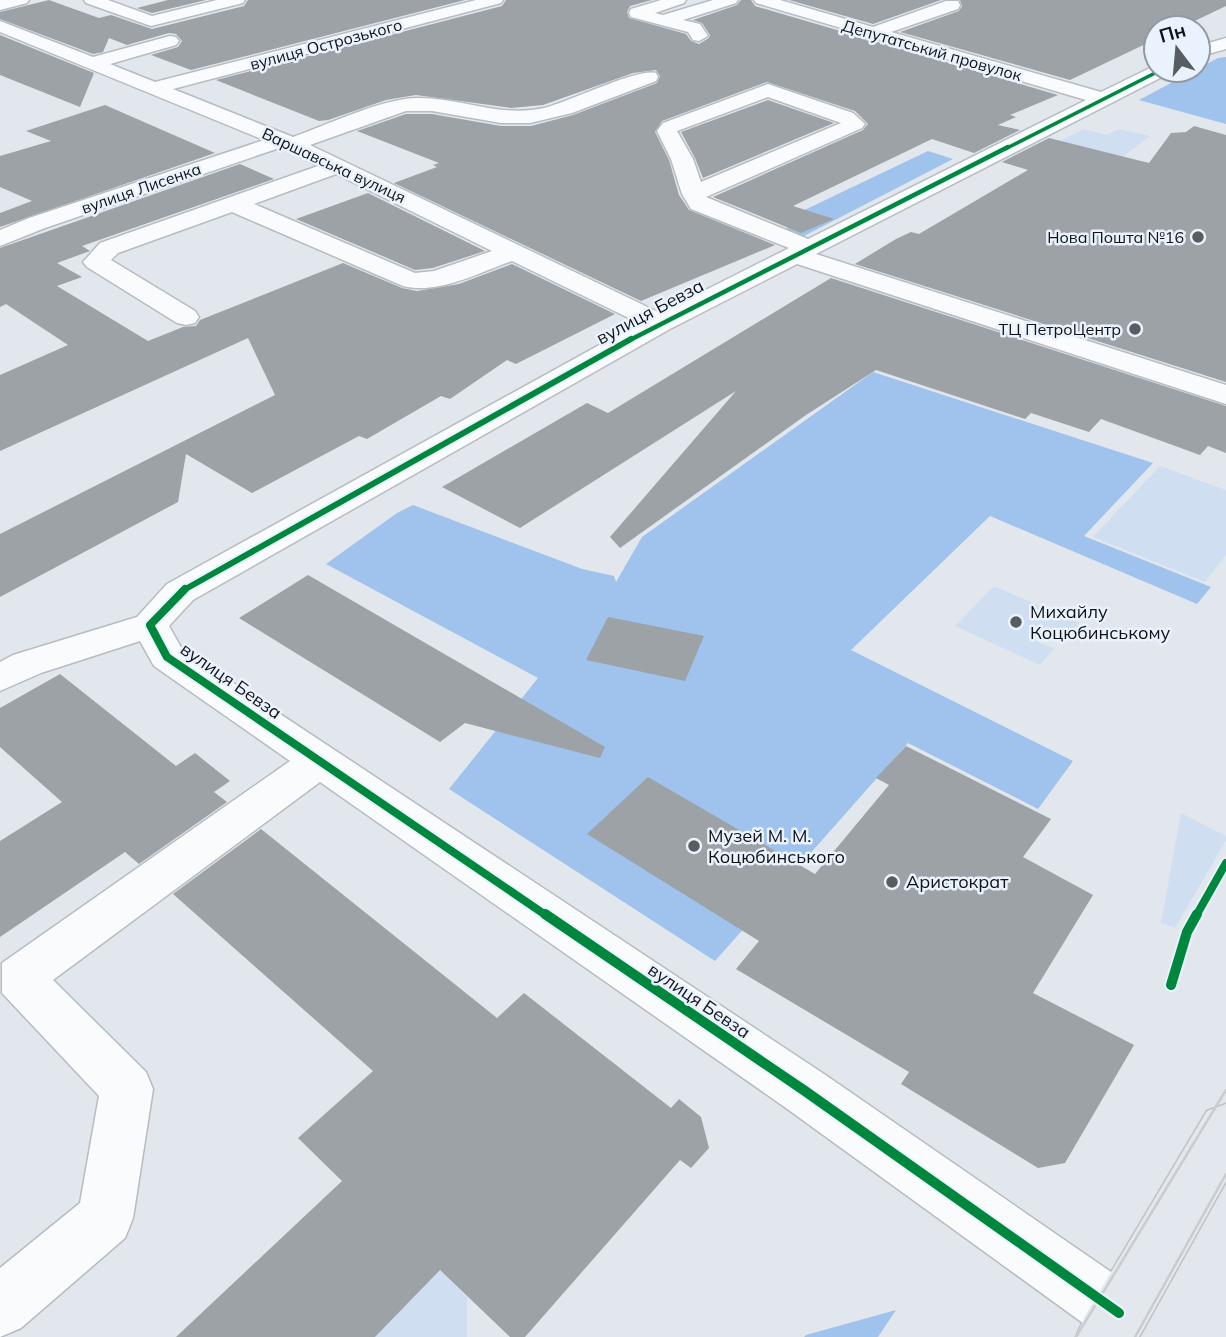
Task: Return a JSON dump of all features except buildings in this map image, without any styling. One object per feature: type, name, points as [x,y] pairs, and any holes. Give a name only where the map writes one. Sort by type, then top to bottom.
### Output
[{"type":"main road","points":[[1113,1325],[1226,1129]]},
{"type":"street","points":[[0,5],[21,0]]},
{"type":"street","points":[[92,0],[151,21],[237,0]]},
{"type":"street","name":"вулиця Острозького","points":[[157,87],[495,0]]},
{"type":"street","points":[[678,0],[637,13],[694,28],[699,36]]},
{"type":"street","points":[[664,20],[730,0]]},
{"type":"street","name":"Депутатський провулок","points":[[762,0],[1103,99]]},
{"type":"street","points":[[784,7],[805,0]]},
{"type":"street","points":[[872,33],[952,5]]},
{"type":"street","name":"Варшавська вулиця","points":[[0,26],[157,87],[287,142],[660,323]]},
{"type":"street","points":[[93,62],[170,41]]},
{"type":"street","name":"вулиця Лисенка","points":[[0,239],[37,223],[402,105],[418,103],[461,108],[489,115],[526,117],[545,113],[649,76]]},
{"type":"street","name":"вулиця Бевза","points":[[1113,1325],[805,1091],[167,657],[150,625],[180,592],[660,323],[1142,80]]},
{"type":"street","points":[[693,194],[855,124],[846,117],[768,90],[670,127],[667,131],[682,159],[693,194],[699,205],[802,251],[1226,395]]},
{"type":"street","points":[[187,317],[96,262],[109,248],[338,166]]},
{"type":"street","points":[[234,204],[412,281],[438,278],[514,252]]},
{"type":"street","points":[[0,678],[27,664],[150,625]]},
{"type":"street","points":[[0,1307],[105,1219],[127,1089],[19,978],[319,762]]},
{"type":"shaded area","points":[[1226,57],[1226,124],[1139,100],[1169,84],[1212,84],[1212,61]]},
{"type":"shaded area","points":[[1084,129],[1107,135],[1119,129],[1150,136],[1116,162],[1030,156]]},
{"type":"shaded area","points":[[928,151],[953,159],[802,237],[785,233],[792,216]]},
{"type":"shaded area","points":[[873,372],[1153,463],[1084,536],[1211,587],[1197,604],[990,516],[851,650],[1073,761],[1038,809],[908,743],[715,961],[449,789],[538,678],[326,564],[397,513],[413,505],[582,569],[614,576],[616,582],[642,537]]},
{"type":"shaded area","points":[[1160,466],[1226,490],[1226,555],[1205,582],[1093,537]]},
{"type":"shaded area","points":[[994,586],[1079,623],[1067,638],[1044,629],[1034,640],[1054,649],[1040,665],[955,626]]},
{"type":"shaded area","points":[[1181,813],[1226,836],[1226,840],[1175,928],[1161,923]]},
{"type":"shaded area","points":[[440,1270],[467,1297],[467,1337],[375,1337]]},
{"type":"shaded area","points":[[896,1310],[878,1337],[804,1337],[806,1335]]},
{"type":"tram line","points":[[1076,1337],[1226,1090]]},
{"type":"tram line","points":[[1135,1337],[1226,1174]]},
{"type":"cycle path","points":[[1119,1313],[805,1091],[167,657],[150,625],[180,592],[660,323],[1142,80]]},
{"type":"cycle path","points":[[1171,985],[1187,932],[1226,863]]},
{"type":"place","name":"Нова Пошта №16","points":[[1198,237]]},
{"type":"place","name":"ТЦ ПетроЦентр","points":[[1135,329]]},
{"type":"place","name":"Михайлу Коцюбинському","points":[[1016,622]]},
{"type":"place","name":"Музей М. М. Коцюбинського","points":[[694,846]]},
{"type":"place","name":"Аристократ","points":[[892,882]]}]
